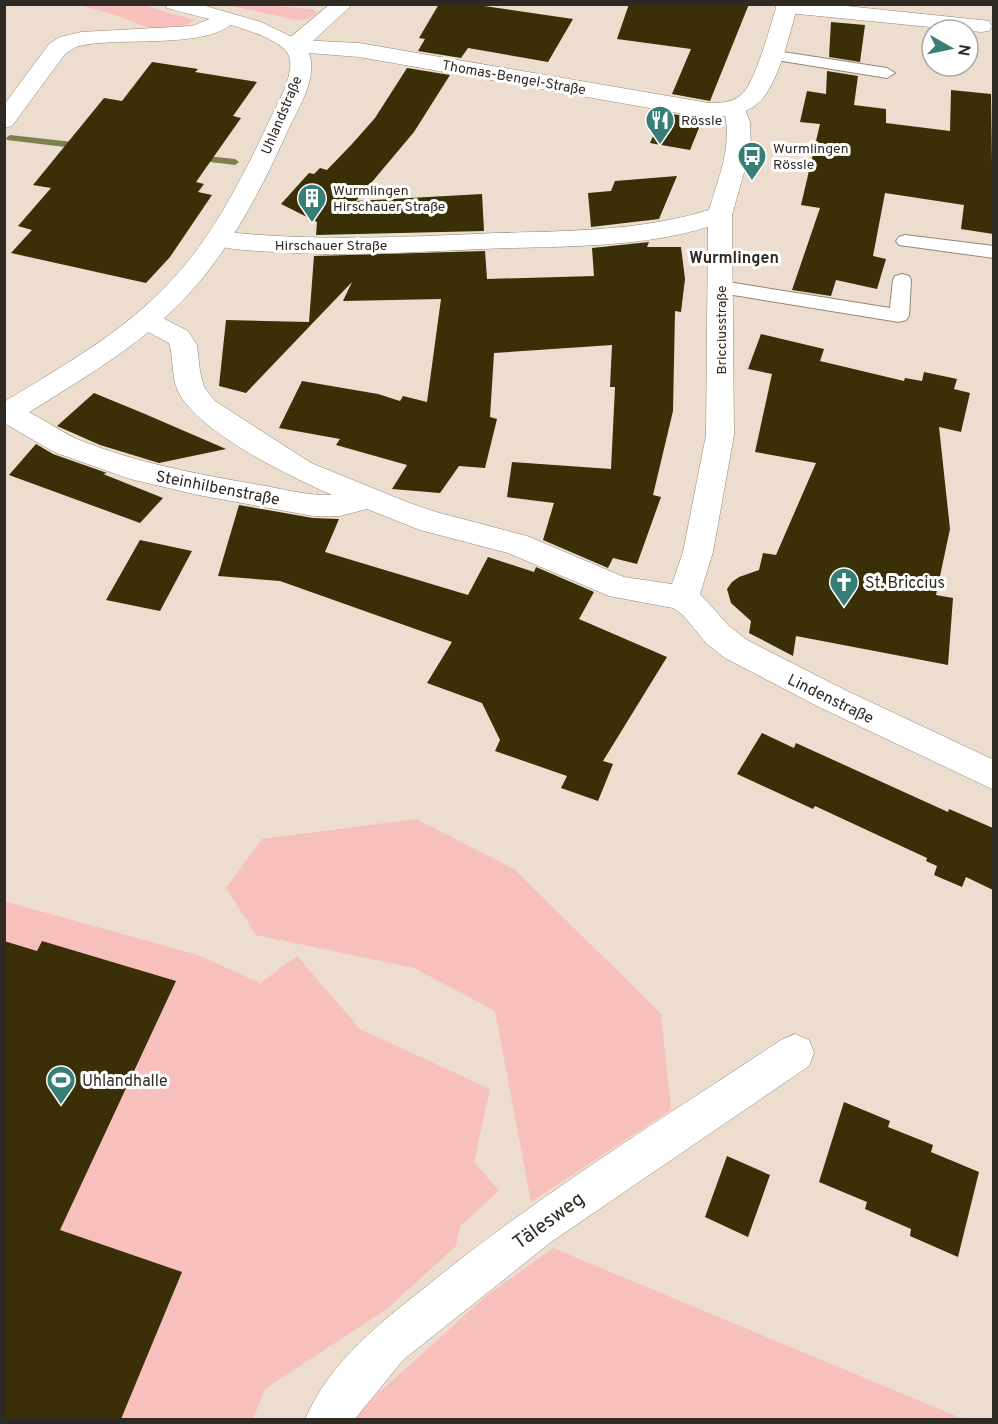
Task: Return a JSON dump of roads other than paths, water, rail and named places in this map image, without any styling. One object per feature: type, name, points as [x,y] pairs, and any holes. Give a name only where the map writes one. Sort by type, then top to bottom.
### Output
[{"type":"street","points":[[174,4],[272,34],[294,46],[341,6]]},
{"type":"street","points":[[734,106],[752,97],[788,6],[981,26]]},
{"type":"street","points":[[4,121],[57,49],[68,42],[81,38],[193,32],[225,19]]},
{"type":"street","name":"Thomas-Bengel-Straße","points":[[294,46],[359,50],[684,107],[711,110],[734,106]]},
{"type":"street","name":"Uhlandstraße","points":[[218,239],[251,183],[297,85],[301,63],[294,46]]},
{"type":"street","name":"Bricciusstraße","points":[[683,599],[698,552],[720,435],[720,215],[739,148],[739,122],[734,106]]},
{"type":"street","name":"Hirschauer Straße","points":[[218,239],[322,248],[594,237],[660,230],[720,215]]},
{"type":"street","points":[[7,413],[89,362],[146,320],[178,290],[218,239]]},
{"type":"street","points":[[146,320],[179,337],[184,345],[190,389],[205,408],[301,470],[366,499],[431,522],[516,544],[620,588],[683,599]]},
{"type":"street","name":"Steinhilbenstraße","points":[[7,413],[29,428],[56,441],[168,479],[308,504],[337,506],[353,504],[366,499]]},
{"type":"street","name":"Lindenstraße","points":[[683,599],[694,606],[718,635],[736,649],[993,776]]},
{"type":"street","name":"Tälesweg","points":[[327,1419],[343,1396],[388,1345],[479,1271],[536,1227],[795,1053]]},
{"type":"lane","points":[[770,55],[887,73]]},
{"type":"lane","points":[[905,241],[993,252]]},
{"type":"lane","points":[[721,287],[899,316],[902,280]]},
{"type":"waterway","points":[[10,138],[82,146]]},
{"type":"waterway","points":[[197,158],[235,162]]},
{"type":"place","name":"Rössle","points":[[660,146]]},
{"type":"place","name":"Wurmlingen Rössle","points":[[752,182]]},
{"type":"place","name":"Wurmlingen Hirschauer Straße","points":[[312,224]]},
{"type":"place","name":"St. Briccius","points":[[844,608]]},
{"type":"place","name":"Uhlandhalle","points":[[61,1106]]},
{"type":"district","name":"Wurmlingen","points":[[734,257]]}]
